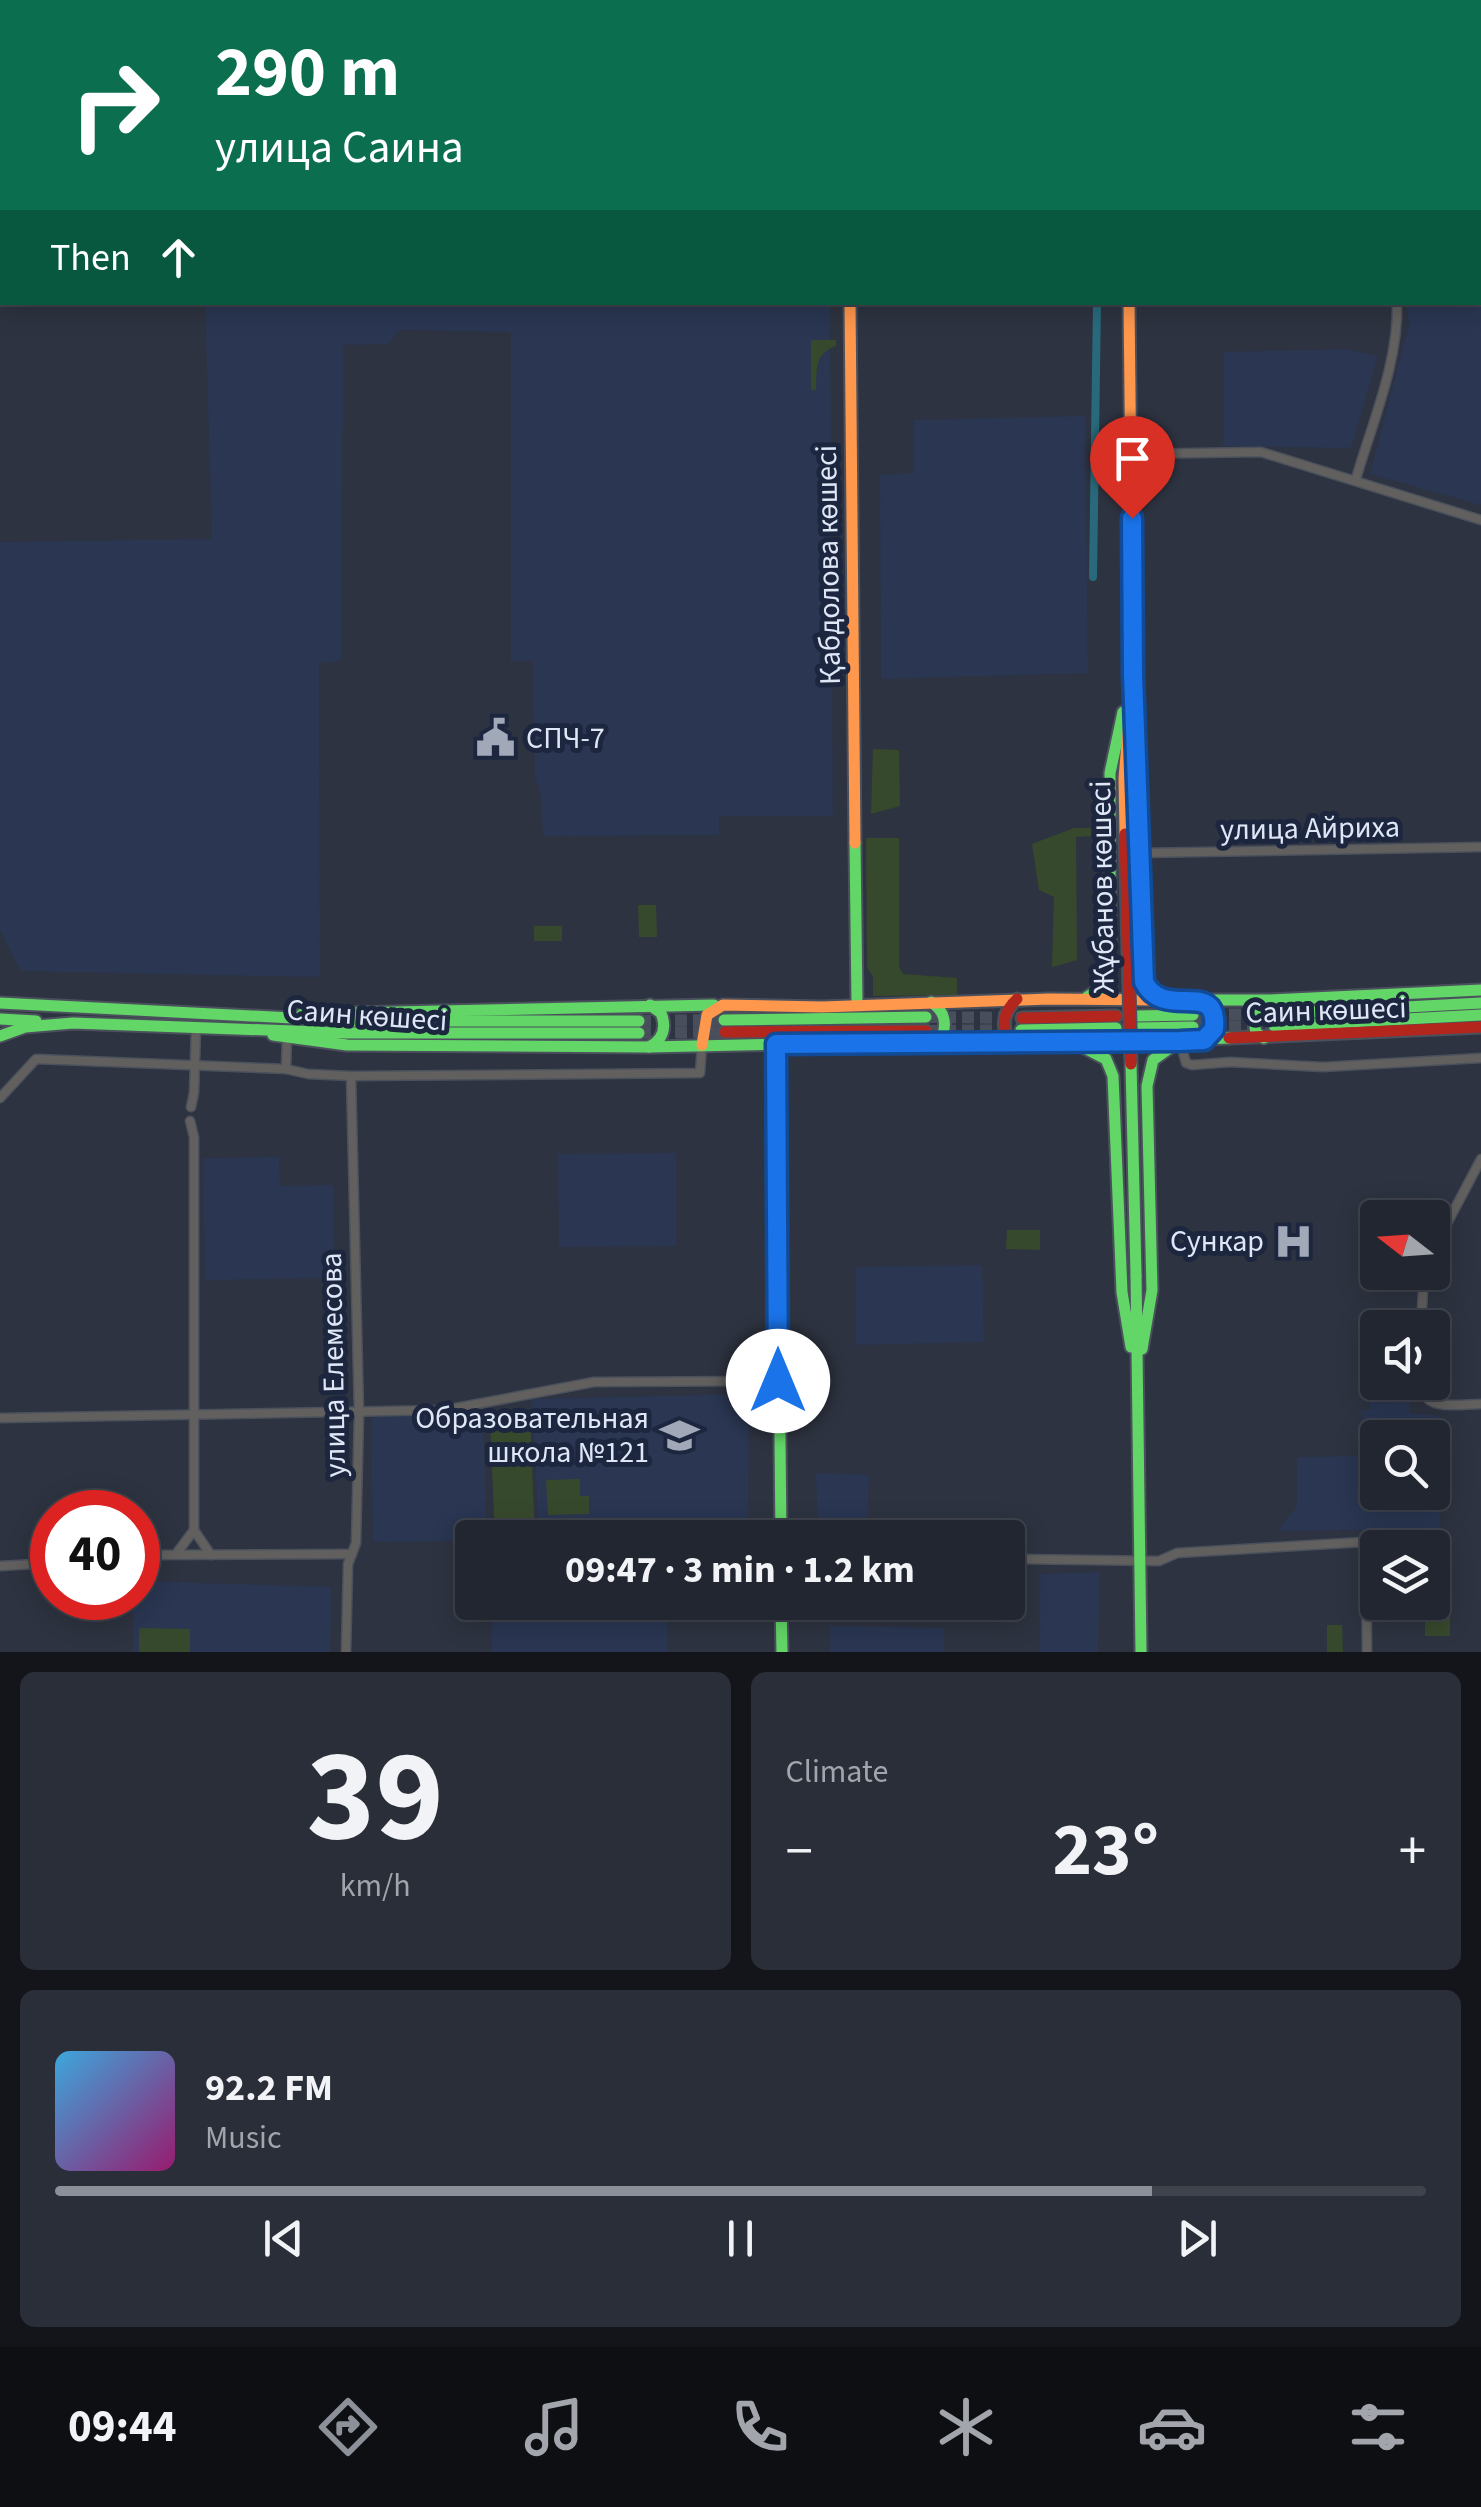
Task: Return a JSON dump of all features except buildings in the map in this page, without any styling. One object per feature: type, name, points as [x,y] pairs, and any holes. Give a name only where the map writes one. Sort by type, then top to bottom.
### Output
[{"type":"main road","name":"Қабдолова көшесі","points":[[850,305],[858,1004]]},
{"type":"main road","name":"Жұбанов көшесі","points":[[1128,305],[1133,674],[1124,778],[1124,834],[1141,1652]]},
{"type":"main road","points":[[1133,674],[1144,982],[1160,1000]]},
{"type":"main road","points":[[1082,999],[1102,988],[1110,970],[1110,773],[1133,674]]},
{"type":"main road","name":"Саин көшесі","points":[[271,1017],[346,1010],[650,1005],[822,1007],[1017,999],[1270,1000],[1481,990]]},
{"type":"main road","points":[[0,995],[52,1006]]},
{"type":"main road","points":[[1017,999],[1003,1022],[1007,1038],[1018,1045]]},
{"type":"main road","points":[[1264,1038],[1256,1033],[1254,1016],[1261,1004],[1270,1000]]},
{"type":"main road","points":[[927,1001],[940,1007],[946,1022],[942,1038],[932,1044]]},
{"type":"main road","points":[[1200,1001],[1212,1010],[1215,1020],[1213,1033],[1204,1040]]},
{"type":"main road","name":"Саин көшесі","points":[[0,1003],[349,1021],[639,1027],[347,1033],[245,1030]]},
{"type":"main road","name":"Саин көшесі","points":[[1481,1003],[1274,1020],[1481,1015]]},
{"type":"main road","points":[[649,1047],[658,1042],[664,1028],[661,1013],[650,1005]]},
{"type":"main road","points":[[702,1045],[705,1015],[709,1009],[723,1005]]},
{"type":"main road","points":[[0,1019],[245,1030]]},
{"type":"main road","points":[[1136,1022],[1193,1021]]},
{"type":"main road","points":[[1021,1024],[1116,1022]]},
{"type":"main road","points":[[0,1036],[25,1027],[73,1023]]},
{"type":"main road","points":[[724,1026],[926,1024]]},
{"type":"main road","name":"Саин көшесі","points":[[245,1030],[347,1046],[649,1047],[1075,1044],[1481,1027]]},
{"type":"main road","points":[[1136,1382],[1152,1290],[1147,1086],[1153,1060],[1180,1041]]},
{"type":"main road","points":[[776,1044],[780,1520]]},
{"type":"main road","points":[[1075,1044],[1098,1052],[1114,1076],[1122,1292],[1136,1382]]},
{"type":"main road","points":[[781,1620],[782,1652]]},
{"type":"street","points":[[1356,479],[1393,351],[1398,305]]},
{"type":"street","points":[[1131,454],[1261,452],[1481,520]]},
{"type":"street","name":"улица Айриха","points":[[1141,854],[1481,848]]},
{"type":"street","points":[[191,1107],[196,1028]]},
{"type":"street","points":[[286,1069],[287,1037]]},
{"type":"street","points":[[1180,1041],[1186,1063],[1192,1065],[1230,1062],[1323,1067],[1481,1058]]},
{"type":"street","points":[[0,1098],[36,1059],[194,1064],[351,1076],[700,1074],[702,1045]]},
{"type":"street","name":"улица Елемесова","points":[[346,1652],[348,1564],[356,1544],[360,1413],[351,1076]]},
{"type":"street","points":[[190,1121],[194,1137],[194,1530],[211,1555]]},
{"type":"street","points":[[1450,1217],[1481,1158]]},
{"type":"street","points":[[0,1418],[445,1410],[594,1382],[778,1381]]},
{"type":"street","points":[[1426,1400],[1435,1404],[1481,1404]]},
{"type":"street","points":[[176,1555],[194,1530]]},
{"type":"street","points":[[1025,1559],[1159,1560],[1176,1553],[1363,1542],[1367,1652]]},
{"type":"street","points":[[160,1555],[352,1554]]},
{"type":"street","points":[[0,1566],[30,1564]]},
{"type":"shaded area","points":[[205,305],[830,305],[833,816],[719,816],[719,835],[543,836],[541,795],[535,776],[533,661],[511,661],[511,332],[400,330],[388,344],[343,345],[341,661],[319,663],[320,977],[21,971],[0,931],[0,542],[212,539]]},
{"type":"shaded area","points":[[1406,305],[1481,305],[1481,505],[1370,474],[1409,325]]},
{"type":"shaded area","points":[[1347,349],[1378,356],[1351,448],[1223,446],[1224,352]]},
{"type":"shaded area","points":[[1085,416],[1088,673],[881,679],[880,475],[914,473],[914,420]]},
{"type":"shaded area","points":[[676,1153],[676,1246],[559,1247],[558,1154]]},
{"type":"shaded area","points":[[279,1157],[280,1186],[333,1185],[335,1278],[205,1280],[203,1158]]},
{"type":"shaded area","points":[[982,1265],[984,1342],[856,1345],[855,1267]]},
{"type":"shaded area","name":"Образовательная школа №121","points":[[749,1394],[748,1520],[538,1520],[532,1399]]},
{"type":"shaded area","points":[[1370,1400],[1410,1400],[1410,1413],[1439,1416],[1439,1420],[1362,1420],[1362,1410],[1370,1410]]},
{"type":"shaded area","points":[[483,1412],[486,1520],[455,1520],[455,1541],[373,1542],[371,1417]]},
{"type":"shaded area","points":[[1360,1456],[1360,1510],[1440,1510],[1440,1529],[1278,1531],[1297,1506],[1297,1457]]},
{"type":"shaded area","points":[[816,1473],[869,1475],[868,1520],[817,1520]]},
{"type":"shaded area","points":[[1099,1572],[1098,1652],[1040,1652],[1039,1574]]},
{"type":"shaded area","points":[[160,1582],[331,1587],[330,1652],[133,1652],[133,1620],[160,1620]]},
{"type":"shaded area","points":[[491,1620],[667,1620],[667,1652],[492,1652]]},
{"type":"shaded area","points":[[829,1626],[944,1628],[944,1652],[830,1652]]},
{"type":"green space","points":[[811,340],[836,340],[836,346],[824,353],[818,363],[816,390],[811,390]]},
{"type":"green space","points":[[873,749],[899,750],[900,806],[871,814]]},
{"type":"green space","points":[[1074,828],[1091,828],[1091,836],[1076,837],[1077,960],[1052,967],[1054,897],[1039,890],[1032,844]]},
{"type":"green space","points":[[866,838],[899,838],[899,966],[903,974],[957,978],[957,995],[873,996],[873,976],[867,968]]},
{"type":"green space","points":[[638,905],[656,905],[657,937],[639,937]]},
{"type":"green space","points":[[534,926],[562,926],[562,941],[534,941]]},
{"type":"green space","points":[[1007,1230],[1040,1230],[1040,1250],[1006,1249]]},
{"type":"green space","points":[[530,1418],[534,1520],[494,1520],[490,1420]]},
{"type":"green space","points":[[580,1479],[580,1496],[589,1496],[589,1514],[548,1515],[546,1480]]},
{"type":"green space","points":[[1425,1620],[1450,1620],[1450,1636],[1425,1636]]},
{"type":"green space","points":[[1327,1625],[1342,1625],[1343,1652],[1327,1652]]},
{"type":"green space","points":[[139,1628],[190,1629],[190,1652],[139,1652]]},
{"type":"waterway","points":[[1093,577],[1097,305]]},
{"type":"tunnel","points":[[1193,1015],[1275,1014]]},
{"type":"tunnel","points":[[926,1017],[1022,1018]]},
{"type":"tunnel","points":[[639,1021],[724,1020]]},
{"type":"tunnel","points":[[1193,1027],[1274,1026]]},
{"type":"tunnel","points":[[926,1031],[1021,1030]]},
{"type":"tunnel","points":[[639,1033],[725,1032]]},
{"type":"traffic: fast","points":[[1087,997],[1102,988],[1110,970],[1110,773],[1123,712]]},
{"type":"traffic: fast","points":[[855,843],[857,1003]]},
{"type":"traffic: fast","points":[[1166,1000],[1270,1000],[1481,990]]},
{"type":"traffic: fast","points":[[1200,1001],[1214,1018],[1213,1033],[1205,1040]]},
{"type":"traffic: fast","points":[[1264,1038],[1256,1033],[1255,1019],[1266,1001]]},
{"type":"traffic: fast","points":[[931,1002],[942,1013],[944,1022],[942,1038],[932,1044]]},
{"type":"traffic: fast","points":[[0,1003],[349,1021],[639,1021]]},
{"type":"traffic: fast","points":[[1275,1014],[1481,1003]]},
{"type":"traffic: fast","points":[[649,1047],[658,1041],[664,1029],[661,1013],[650,1005]]},
{"type":"traffic: fast","points":[[302,1014],[714,1005]]},
{"type":"traffic: fast","points":[[1136,1016],[1193,1015]]},
{"type":"traffic: fast","points":[[1274,1026],[1481,1015]]},
{"type":"traffic: fast","points":[[724,1020],[926,1017]]},
{"type":"traffic: fast","points":[[0,1019],[36,1021]]},
{"type":"traffic: fast","points":[[0,1036],[25,1027],[73,1023],[347,1033],[639,1033]]},
{"type":"traffic: fast","points":[[1136,1028],[1193,1027]]},
{"type":"traffic: fast","points":[[1021,1030],[1116,1028]]},
{"type":"traffic: fast","points":[[273,1035],[347,1045],[649,1047],[1075,1044],[1229,1038]]},
{"type":"traffic: fast","points":[[1142,1349],[1152,1290],[1147,1086],[1153,1060],[1178,1042]]},
{"type":"traffic: fast","points":[[776,1044],[781,1520]]},
{"type":"traffic: fast","points":[[1083,1047],[1106,1059],[1113,1076],[1122,1292],[1131,1347]]},
{"type":"traffic: fast","points":[[1131,1064],[1136,1275]]},
{"type":"traffic: fast","points":[[1136,1275],[1141,1652]]},
{"type":"traffic: fast","points":[[781,1620],[782,1652]]},
{"type":"traffic: slow","points":[[850,305],[855,843]]},
{"type":"traffic: slow","points":[[1125,834],[1124,778],[1133,674],[1129,305]]},
{"type":"traffic: slow","points":[[702,1045],[707,1015],[723,1005],[822,1007],[1049,999],[1166,1000]]},
{"type":"traffic: jam","points":[[1136,706],[1144,973],[1149,991],[1160,1000]]},
{"type":"traffic: jam","points":[[1125,834],[1131,1064]]},
{"type":"traffic: jam","points":[[1016,1044],[1007,1038],[1004,1022],[1017,999]]},
{"type":"traffic: jam","points":[[1022,1018],[1116,1016]]},
{"type":"traffic: jam","points":[[1229,1038],[1481,1027]]},
{"type":"traffic: jam","points":[[725,1032],[926,1031]]},
{"type":"place","name":"СПЧ-7","points":[[496,738]]},
{"type":"place","name":"Сункар","points":[[1294,1241]]},
{"type":"place","name":"Образовательная школа №121","points":[[679,1435]]},
{"type":"route","points":[[778,1381],[776,1044],[1180,1041],[1204,1040],[1214,1029],[1214,1014],[1208,1005],[1200,1001],[1160,1000],[1144,982],[1133,674],[1132,518]]}]
